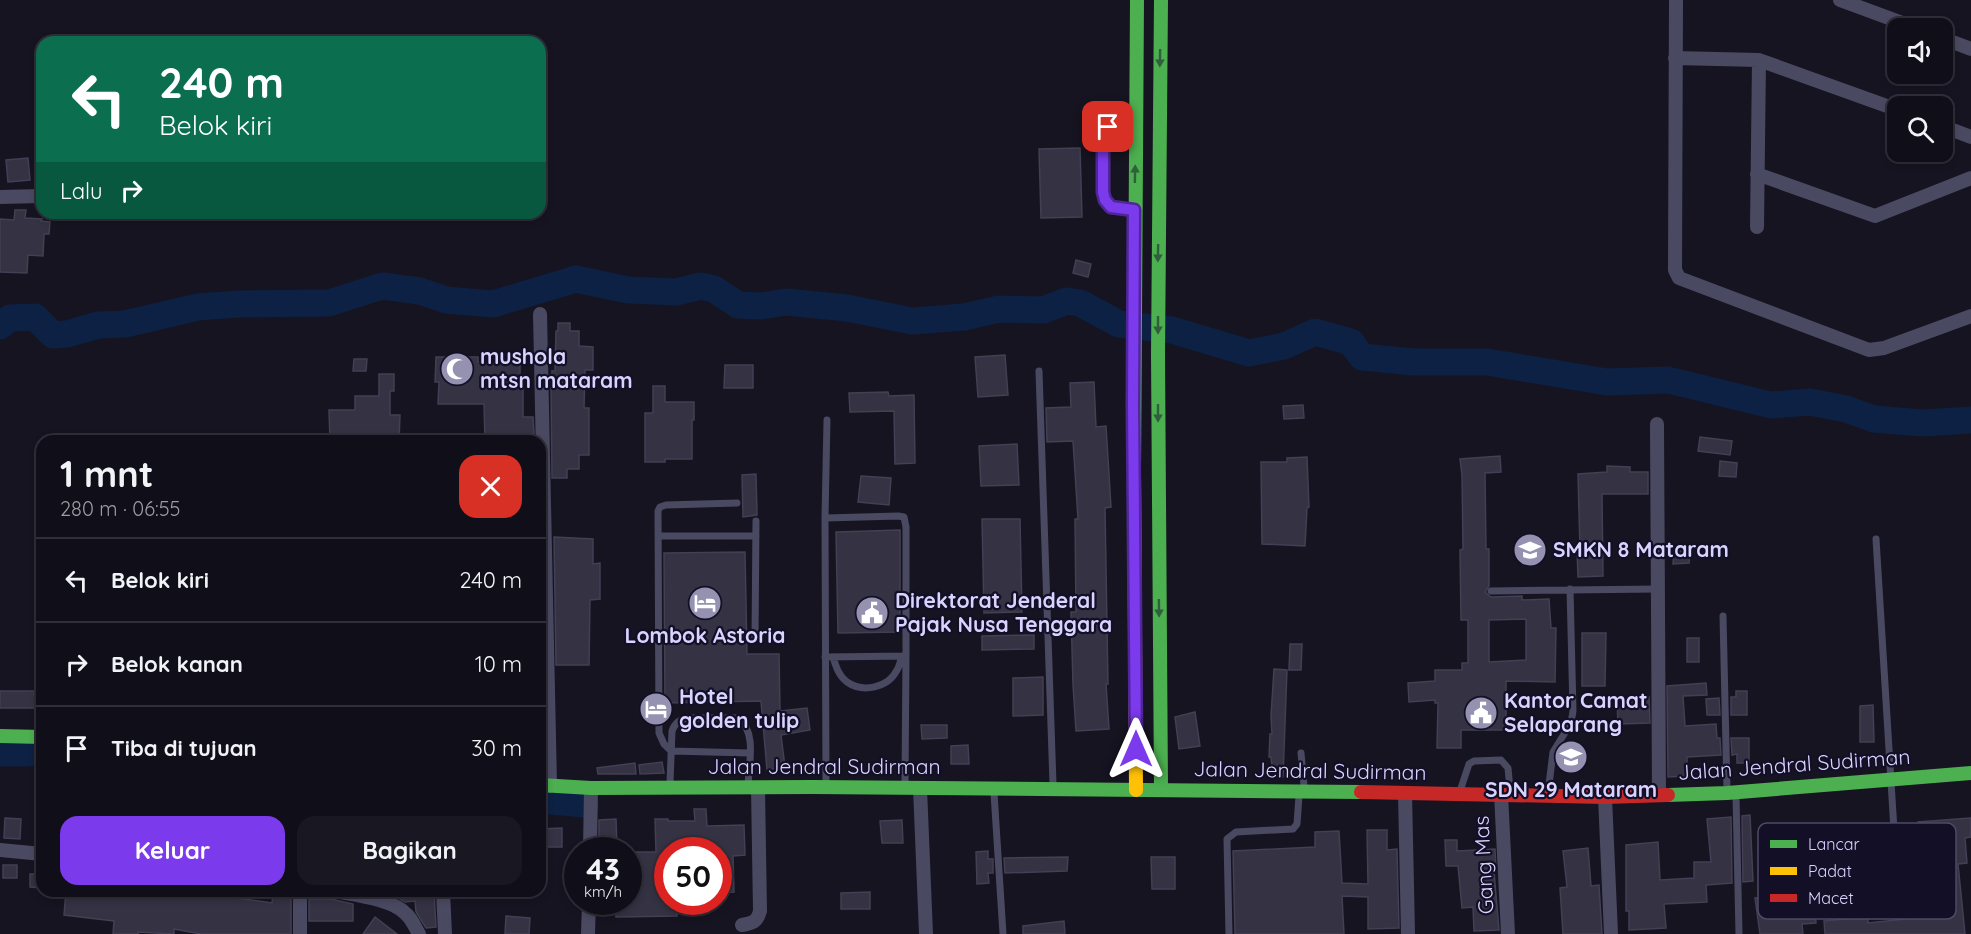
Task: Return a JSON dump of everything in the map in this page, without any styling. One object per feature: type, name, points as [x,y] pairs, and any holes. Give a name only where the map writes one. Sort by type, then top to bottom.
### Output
[{"type":"main road","points":[[1136,790],[1134,210],[1137,0]]},
{"type":"main road","points":[[1161,0],[1158,296],[1161,790]]},
{"type":"main road","points":[[0,736],[36,737]]},
{"type":"main road","name":"Jalan Jendral Sudirman","points":[[546,785],[591,788],[1302,791],[1605,797],[1731,793],[1971,773]]},
{"type":"street","points":[[1676,0],[1675,270],[1679,279],[1869,350],[1884,348],[1971,316]]},
{"type":"street","points":[[1840,0],[1889,18]]},
{"type":"street","points":[[1953,42],[1971,49]]},
{"type":"street","points":[[1676,58],[1759,60],[1887,106]]},
{"type":"street","points":[[1757,227],[1759,60]]},
{"type":"street","points":[[1953,130],[1971,137]]},
{"type":"street","points":[[1757,174],[1875,216],[1971,178]]},
{"type":"street","points":[[0,197],[36,196]]},
{"type":"street","points":[[540,314],[541,435]]},
{"type":"street","points":[[1657,424],[1659,795]]},
{"type":"street","points":[[590,837],[591,788]]},
{"type":"street","points":[[742,925],[753,923],[758,919],[760,910],[753,788]]},
{"type":"street","points":[[920,788],[926,934]]},
{"type":"street","points":[[1405,793],[1408,934]]},
{"type":"street","name":"Gang Mas","points":[[1506,795],[1508,934]]},
{"type":"street","points":[[1605,797],[1611,934]]},
{"type":"street","points":[[0,849],[36,853]]},
{"type":"street","points":[[298,897],[300,934]]},
{"type":"street","points":[[365,897],[400,909],[409,917],[419,934]]},
{"type":"street","points":[[443,897],[446,934]]},
{"type":"street","points":[[588,934],[589,915]]},
{"type":"lane","points":[[1134,210],[1111,207],[1105,200],[1103,133],[1108,127],[1116,124],[1135,124]]},
{"type":"lane","points":[[1039,371],[1053,789]]},
{"type":"lane","points":[[826,788],[829,657],[825,518],[827,420]]},
{"type":"lane","points":[[737,503],[666,505],[660,507],[658,511],[659,733],[664,744],[671,751],[749,753]]},
{"type":"lane","points":[[825,518],[904,517],[906,527],[905,788]]},
{"type":"lane","points":[[755,638],[756,521]]},
{"type":"lane","points":[[658,536],[756,536]]},
{"type":"lane","points":[[1876,539],[1893,823]]},
{"type":"lane","points":[[1548,795],[1553,752],[1571,723],[1573,711],[1570,589]]},
{"type":"lane","points":[[1491,591],[1657,589]]},
{"type":"lane","points":[[1723,616],[1739,934]]},
{"type":"lane","points":[[829,657],[904,656]]},
{"type":"lane","points":[[829,657],[846,681],[860,688],[874,687],[888,682],[897,671],[904,656]]},
{"type":"lane","points":[[670,788],[672,732],[674,725],[687,717],[738,718],[744,722],[748,729],[753,788]]},
{"type":"lane","points":[[1229,934],[1227,839],[1236,832],[1293,828],[1297,824],[1302,791],[1301,753]]},
{"type":"lane","points":[[1460,794],[1469,764],[1474,761],[1501,760],[1508,768],[1506,795]]},
{"type":"lane","points":[[994,789],[1003,934]]},
{"type":"building","points":[[1080,148],[1082,217],[1041,218],[1039,149]]},
{"type":"building","points":[[28,158],[30,180],[8,182],[6,160]]},
{"type":"building","points":[[15,210],[26,210],[25,218],[50,222],[49,234],[44,234],[43,256],[28,255],[27,273],[0,272],[0,219],[14,220]]},
{"type":"building","points":[[1076,260],[1091,264],[1088,277],[1073,273]]},
{"type":"building","points":[[558,323],[570,323],[570,331],[579,331],[579,346],[593,347],[593,370],[585,370],[584,408],[589,408],[589,455],[579,455],[579,469],[567,469],[567,478],[552,478],[551,386],[552,371],[555,371]]},
{"type":"building","points":[[1005,355],[1008,395],[978,397],[975,357]]},
{"type":"building","points":[[436,357],[478,357],[478,362],[520,362],[520,381],[523,381],[523,417],[533,417],[534,434],[485,435],[484,404],[438,404],[439,382],[435,382]]},
{"type":"building","points":[[354,359],[367,359],[366,371],[353,371]]},
{"type":"building","points":[[725,365],[753,365],[753,388],[724,388]]},
{"type":"building","points":[[379,374],[394,374],[394,391],[390,391],[390,415],[400,415],[399,435],[330,435],[329,410],[355,410],[355,396],[379,396]]},
{"type":"building","points":[[1094,382],[1096,427],[1106,426],[1111,507],[1105,508],[1108,684],[1106,684],[1109,729],[1076,731],[1071,612],[1076,612],[1075,519],[1078,519],[1073,441],[1047,442],[1046,408],[1071,407],[1070,383]]},
{"type":"building","points":[[653,386],[665,386],[665,402],[694,402],[692,459],[645,462],[645,413],[653,413]]},
{"type":"building","points":[[888,392],[889,396],[914,395],[915,463],[895,464],[894,411],[850,412],[849,393]]},
{"type":"building","points":[[1303,405],[1304,418],[1284,419],[1283,406]]},
{"type":"building","points":[[1700,437],[1732,441],[1730,455],[1698,451]]},
{"type":"building","points":[[1017,444],[1019,485],[981,486],[979,446]]},
{"type":"building","points":[[1500,456],[1501,472],[1485,473],[1489,586],[1485,592],[1491,597],[1522,596],[1522,600],[1549,599],[1551,628],[1556,628],[1555,682],[1506,681],[1506,730],[1461,730],[1461,748],[1437,748],[1438,703],[1435,703],[1435,700],[1409,702],[1408,683],[1435,681],[1435,670],[1462,670],[1462,663],[1468,663],[1468,620],[1461,620],[1460,550],[1463,549],[1460,459]],"holes":[[[1526,619],[1526,660],[1489,662],[1489,620]]]},
{"type":"building","points":[[1307,457],[1309,507],[1307,508],[1305,546],[1262,544],[1261,462],[1287,462],[1287,458]]},
{"type":"building","points":[[1720,461],[1737,463],[1736,477],[1719,476]]},
{"type":"building","points":[[1607,466],[1630,467],[1630,472],[1648,472],[1648,494],[1602,494],[1603,576],[1578,577],[1577,550],[1580,550],[1578,474],[1607,472]]},
{"type":"building","points":[[756,474],[757,515],[743,517],[742,475]]},
{"type":"building","points":[[861,476],[891,478],[889,505],[858,502]]},
{"type":"building","points":[[982,519],[1020,519],[1022,612],[984,613]]},
{"type":"building","points":[[900,530],[900,632],[838,633],[836,532]]},
{"type":"building","points":[[554,537],[593,539],[593,564],[600,563],[600,599],[590,600],[589,665],[556,665]]},
{"type":"building","points":[[1674,551],[1690,552],[1689,563],[1673,564]]},
{"type":"building","name":"Lombok Astoria","points":[[745,552],[747,654],[779,654],[780,711],[807,708],[810,730],[781,735],[785,767],[767,770],[761,701],[665,703],[664,553]]},
{"type":"building","points":[[1582,633],[1606,633],[1605,686],[1582,686]]},
{"type":"building","points":[[1034,635],[1034,649],[982,650],[982,636]]},
{"type":"building","points":[[1687,638],[1699,638],[1699,662],[1687,662]]},
{"type":"building","points":[[1290,644],[1302,644],[1301,670],[1289,670]]},
{"type":"building","points":[[1274,669],[1287,670],[1283,777],[1273,776],[1271,757],[1269,757]]},
{"type":"building","points":[[1043,677],[1043,715],[1013,716],[1013,678]]},
{"type":"building","points":[[1706,683],[1707,695],[1683,696],[1685,726],[1716,724],[1721,755],[1687,757],[1687,776],[1668,777],[1667,686]]},
{"type":"building","points":[[0,691],[34,691],[36,695],[36,708],[0,708]]},
{"type":"building","points":[[1736,691],[1747,691],[1747,715],[1731,715],[1731,697],[1736,697]]},
{"type":"building","points":[[1649,697],[1650,723],[1618,724],[1617,698]]},
{"type":"building","points":[[1719,698],[1720,715],[1707,715],[1706,699]]},
{"type":"building","points":[[1873,705],[1874,742],[1860,742],[1860,706]]},
{"type":"building","points":[[1195,712],[1200,746],[1179,749],[1175,717]]},
{"type":"building","points":[[921,725],[947,725],[947,738],[922,739]]},
{"type":"building","points":[[1731,738],[1749,738],[1749,763],[1737,763],[1737,754],[1732,755]]},
{"type":"building","points":[[968,745],[969,764],[951,764],[951,746]]},
{"type":"building","points":[[662,762],[664,773],[640,774],[639,765]]},
{"type":"building","points":[[635,763],[636,774],[598,774],[597,768]]},
{"type":"building","points":[[694,809],[706,809],[707,826],[744,825],[745,855],[733,856],[734,892],[732,892],[732,837],[656,837],[655,819],[695,821]]},
{"type":"building","points":[[1750,815],[1753,881],[1743,882],[1742,816]]},
{"type":"building","points":[[1731,817],[1732,883],[1706,885],[1707,902],[1664,904],[1666,928],[1629,930],[1629,911],[1626,911],[1626,845],[1658,842],[1660,880],[1694,878],[1694,862],[1711,862],[1707,819]]},
{"type":"building","points":[[5,818],[21,819],[20,839],[4,838]]},
{"type":"building","points":[[1971,818],[1971,837],[1965,838],[1967,863],[1958,864],[1965,934],[1825,934],[1824,921],[1868,919],[1868,923],[1906,919],[1956,919],[1956,823],[1918,822]]},
{"type":"building","points":[[616,819],[617,837],[599,837],[599,820]]},
{"type":"building","points":[[902,820],[903,843],[882,843],[880,821]]},
{"type":"building","points":[[562,828],[562,847],[546,847],[546,829]]},
{"type":"building","points":[[1367,830],[1387,830],[1387,850],[1397,849],[1399,928],[1368,929],[1368,897],[1342,896],[1344,934],[1235,934],[1233,851],[1315,847],[1315,832],[1339,831],[1342,883],[1368,884]]},
{"type":"building","points":[[1445,840],[1457,840],[1457,851],[1495,849],[1496,871],[1494,872],[1499,930],[1474,931],[1473,907],[1462,908],[1458,866],[1446,866]]},
{"type":"building","points":[[1588,848],[1591,886],[1599,885],[1602,934],[1563,934],[1560,888],[1567,887],[1563,851]]},
{"type":"building","points":[[988,851],[988,859],[993,859],[993,873],[988,873],[989,883],[977,884],[976,852]]},
{"type":"building","points":[[642,852],[654,852],[654,915],[677,916],[616,917],[616,915],[642,915]]},
{"type":"building","points":[[1068,857],[1067,871],[1005,873],[1004,858]]},
{"type":"building","points":[[1151,857],[1175,857],[1175,889],[1152,889]]},
{"type":"building","points":[[3,865],[17,865],[17,878],[3,878]]},
{"type":"building","points":[[30,874],[36,874],[36,888],[30,887]]},
{"type":"building","points":[[870,892],[870,909],[841,909],[841,893]]},
{"type":"building","points":[[66,897],[238,897],[272,903],[273,897],[291,897],[291,934],[201,934],[174,929],[174,934],[138,932],[138,934],[113,934],[114,921],[64,915]]},
{"type":"building","points":[[396,897],[434,897],[436,927],[426,928],[416,912],[415,901],[405,902]]},
{"type":"building","points":[[1755,898],[1758,898],[1758,919],[1816,919],[1816,923],[1802,924],[1803,934],[1760,934]]},
{"type":"building","points":[[309,899],[331,899],[353,904],[353,921],[309,921]]},
{"type":"building","points":[[506,916],[530,918],[529,934],[505,934]]},
{"type":"building","points":[[375,917],[397,934],[363,934]]},
{"type":"building","points":[[1064,921],[1065,934],[1023,934],[1023,926]]},
{"type":"waterway","points":[[0,326],[10,318],[35,317],[53,335],[67,334],[98,325],[125,324],[198,307],[329,303],[382,286],[420,291],[446,300],[493,304],[576,279],[628,290],[676,292],[701,286],[714,289],[738,305],[761,306],[786,302],[847,308],[912,321],[964,317],[999,309],[1043,310],[1067,301],[1080,303],[1119,324],[1172,330],[1249,353],[1284,346],[1315,332],[1351,342],[1362,357],[1414,362],[1487,362],[1607,382],[1668,380],[1771,405],[1810,402],[1846,409],[1874,419],[1923,423],[1971,420]]},
{"type":"waterway","points":[[0,753],[28,753]]},
{"type":"waterway","points":[[546,801],[585,804]]},
{"type":"traffic: fast","points":[[1134,473],[1137,0]]},
{"type":"traffic: fast","points":[[1161,0],[1158,355],[1161,790]]},
{"type":"traffic: fast","points":[[0,736],[36,737]]},
{"type":"traffic: fast","points":[[1668,795],[1727,793],[1971,773]]},
{"type":"traffic: fast","points":[[546,785],[591,788],[813,787],[1361,792]]},
{"type":"traffic: slow","points":[[1134,473],[1136,790]]},
{"type":"traffic: jam","points":[[1361,792],[1605,797],[1668,795]]},
{"type":"place","name":"mushola mtsn mataram","points":[[457,369]]},
{"type":"place","name":"SMKN 8 Mataram","points":[[1530,550]]},
{"type":"place","name":"Lombok Astoria","points":[[705,603]]},
{"type":"place","name":"Direktorat Jenderal Pajak Nusa Tenggara","points":[[872,613]]},
{"type":"place","name":"Hotel golden tulip","points":[[656,709]]},
{"type":"place","name":"Kantor Camat Selaparang","points":[[1481,713]]},
{"type":"place","name":"SDN 29 Mataram","points":[[1571,757]]},
{"type":"route","points":[[1108,127],[1103,133],[1105,200],[1111,207],[1134,210],[1136,749]]}]
